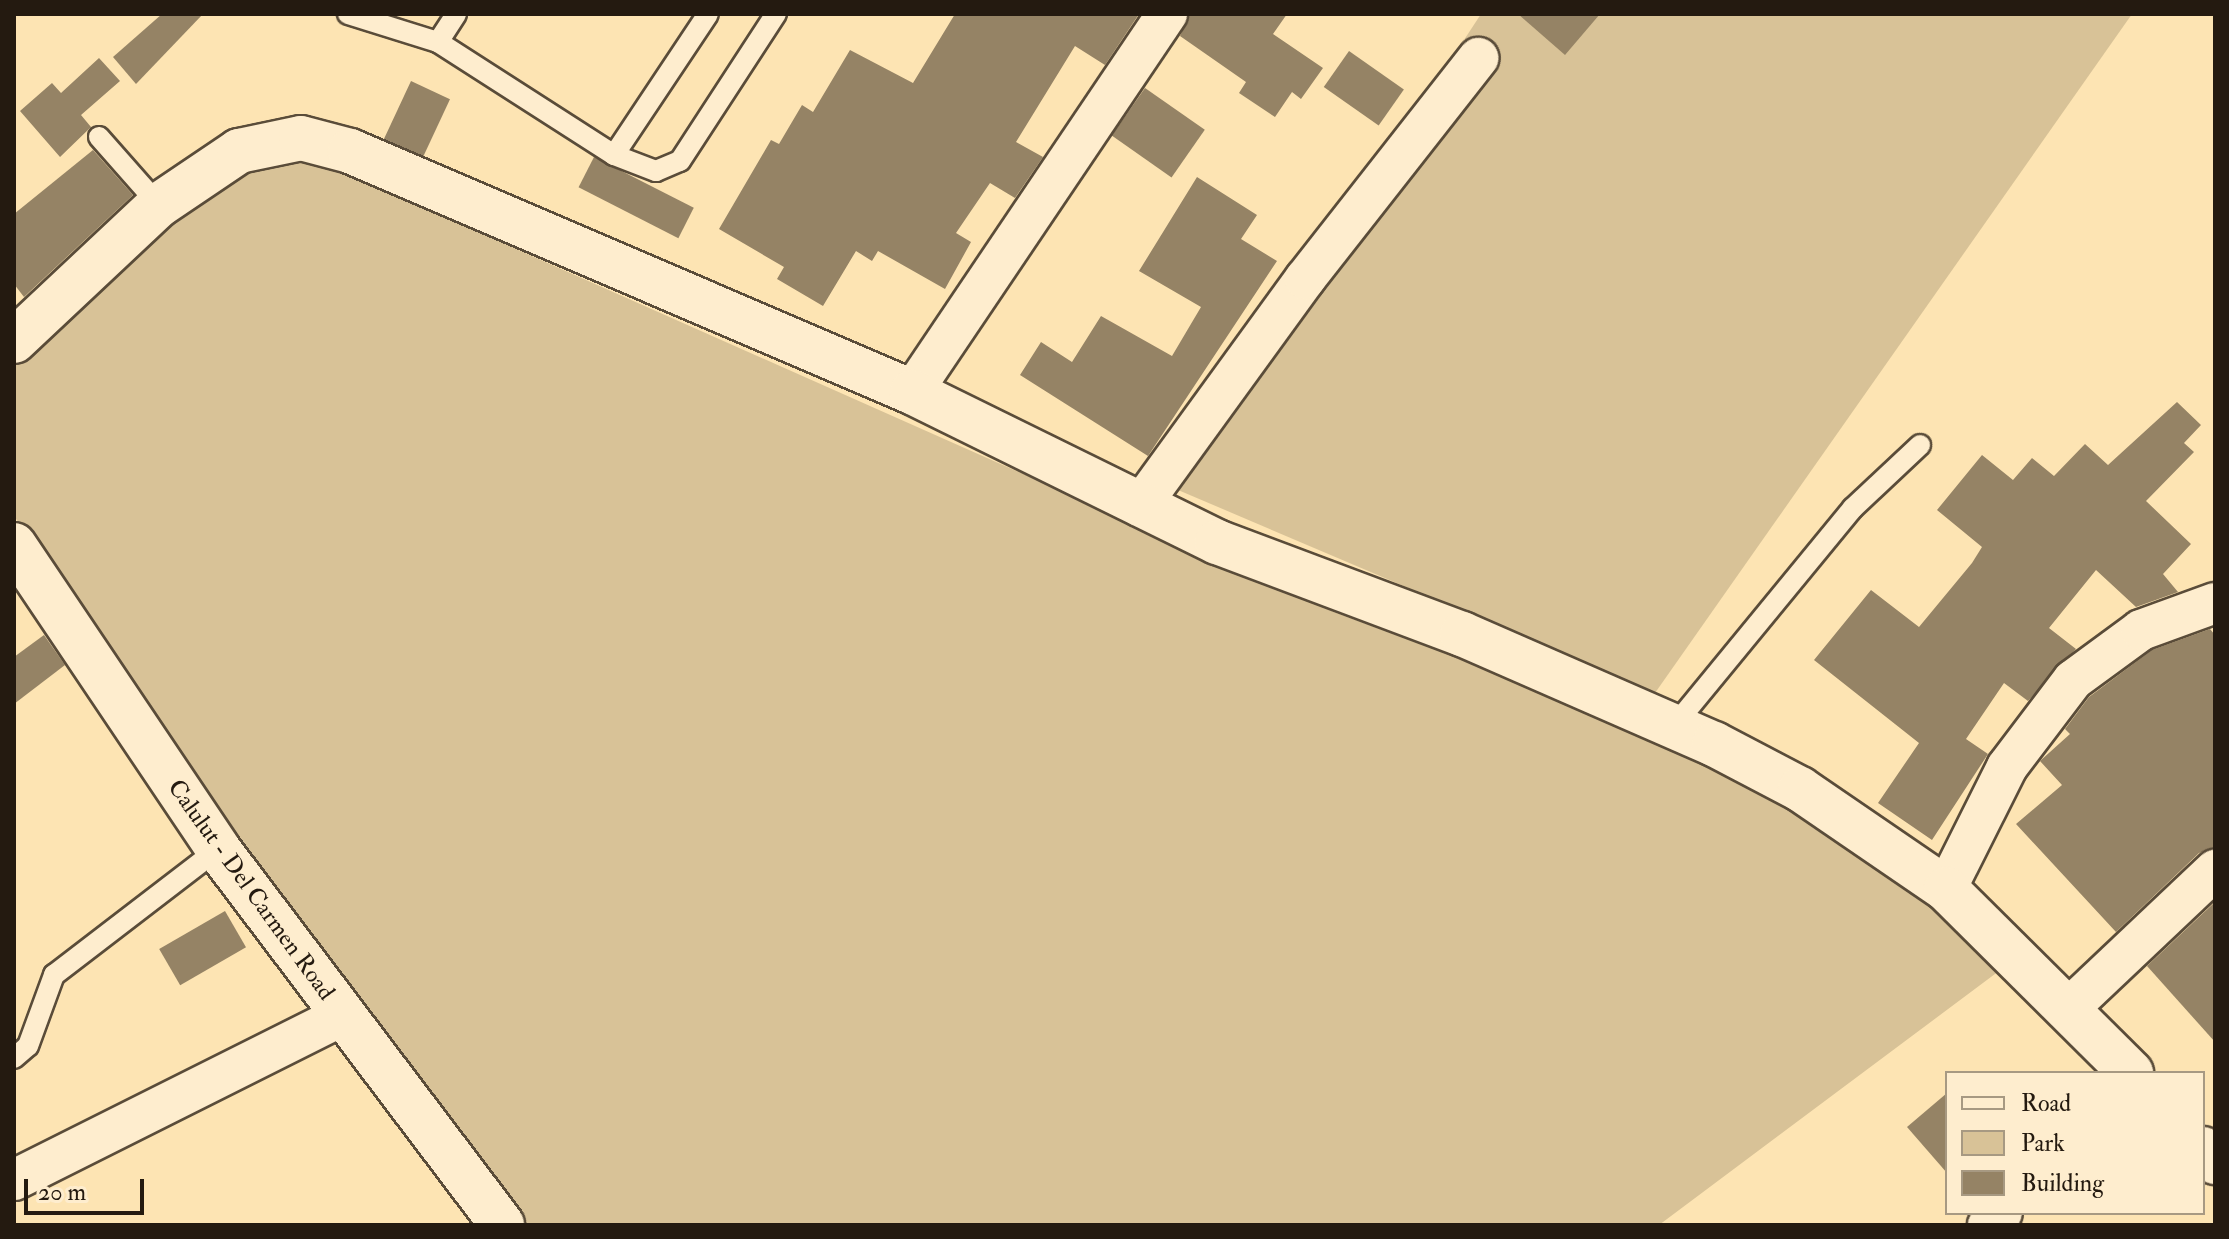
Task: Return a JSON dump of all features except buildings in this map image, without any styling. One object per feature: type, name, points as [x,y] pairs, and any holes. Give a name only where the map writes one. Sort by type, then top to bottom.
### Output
[{"type":"street","points":[[912,392],[1167,14]]},
{"type":"street","points":[[1140,506],[1305,279],[1478,58]]},
{"type":"street","points":[[14,341],[159,205],[239,151],[274,139],[326,144],[416,175],[912,392],[1217,542],[1462,634],[1673,727],[1800,789],[1946,889],[2129,1071]]},
{"type":"street","name":"Calulut - Del Carmen Road","points":[[14,545],[218,849],[341,1016],[502,1225]]},
{"type":"street","points":[[1946,889],[2007,767],[2073,680],[2141,630],[2215,603]]},
{"type":"street","points":[[2067,1010],[2215,870]]},
{"type":"street","points":[[14,1180],[341,1016]]},
{"type":"lane","points":[[348,14],[438,42],[614,155],[656,171],[680,161],[776,14]]},
{"type":"lane","points":[[438,42],[456,14]]},
{"type":"lane","points":[[614,155],[708,14]]},
{"type":"lane","points":[[99,137],[159,205]]},
{"type":"lane","points":[[1673,727],[1853,508],[1920,445]]},
{"type":"lane","points":[[14,1058],[28,1046],[54,975],[218,849]]},
{"type":"green space","points":[[1481,14],[2132,14],[1655,693],[1171,487]]},
{"type":"green space","points":[[298,162],[354,177],[1334,612],[1560,696],[1713,766],[1901,868],[2007,965],[1659,1225],[519,1225],[357,1015],[14,516],[14,367],[179,216],[258,165]]}]
